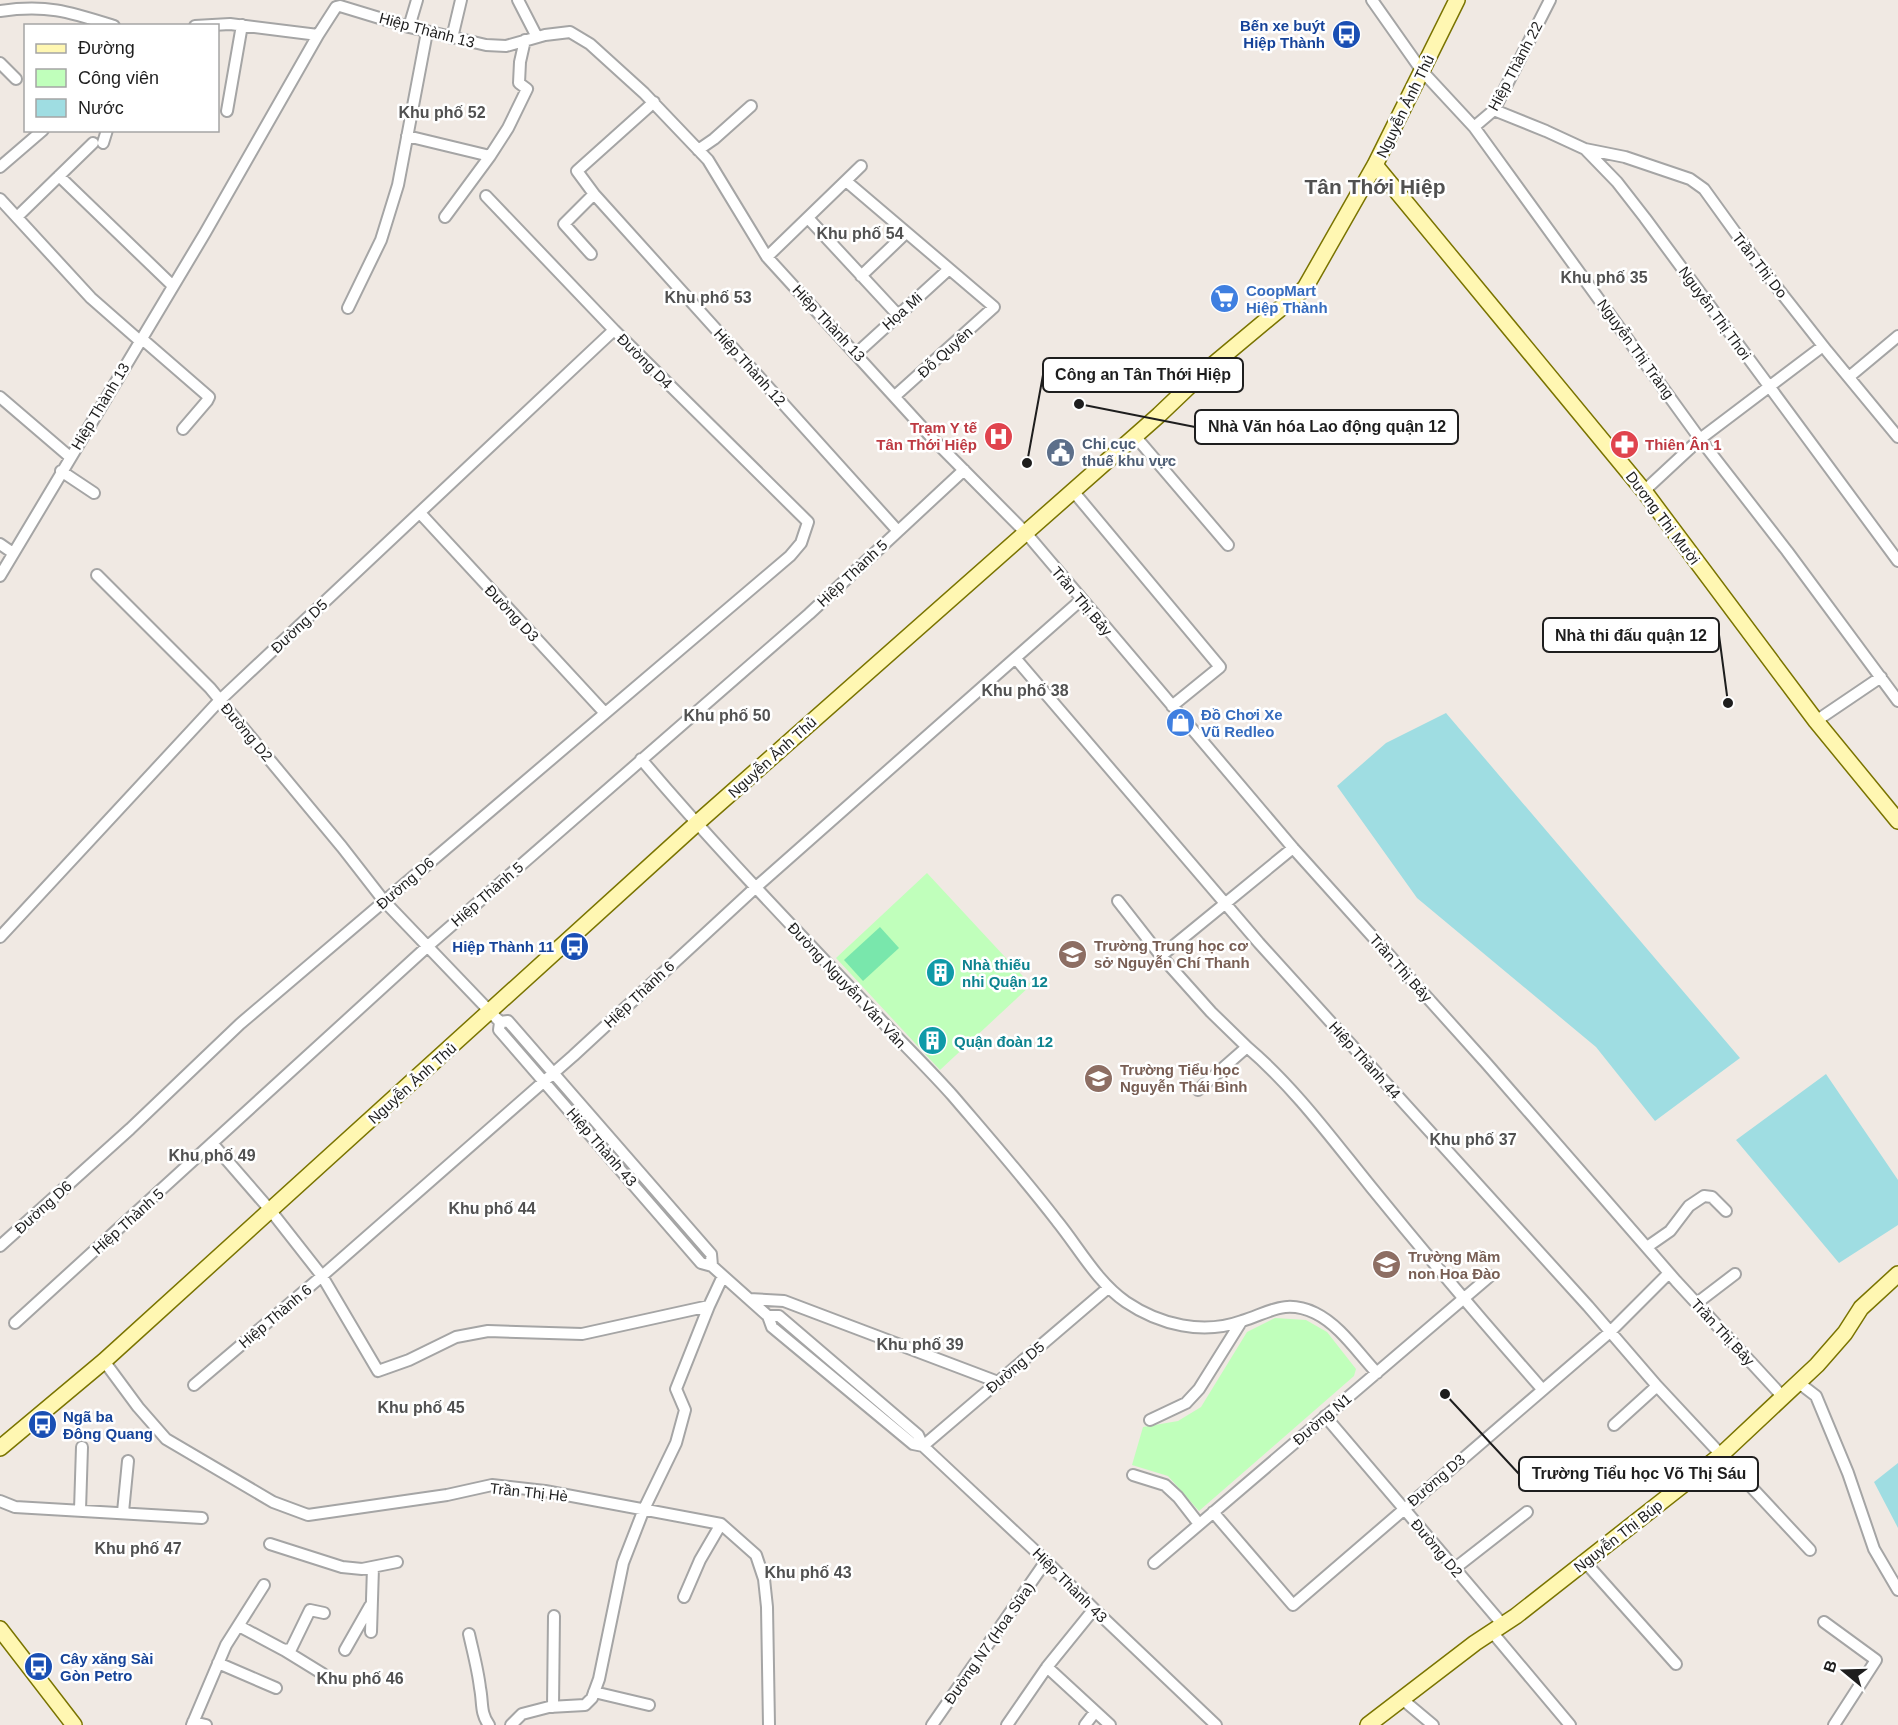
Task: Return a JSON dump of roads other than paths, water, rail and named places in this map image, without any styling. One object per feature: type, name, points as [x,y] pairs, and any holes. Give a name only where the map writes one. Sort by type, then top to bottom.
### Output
[{"type":"main road","name":"Nguyễn Ảnh Thủ","points":[[0,1448],[104,1361],[271,1211],[495,1017],[696,824],[1026,533],[1202,374],[1305,288],[1375,165],[1456,0]]},
{"type":"main road","name":"Dương Thị Mười","points":[[1375,165],[1644,491],[1816,721],[1898,821]]},
{"type":"main road","name":"Nguyễn Thị Búp","points":[[1368,1725],[1585,1562],[1721,1455],[1799,1383],[1845,1333],[1861,1308],[1898,1274]]},
{"type":"main road","points":[[0,1629],[74,1725]]},
{"type":"street","points":[[409,27],[417,0]]},
{"type":"street","points":[[452,38],[461,0]]},
{"type":"street","points":[[445,217],[508,128],[527,88],[519,83],[520,62],[531,38],[518,0]]},
{"type":"street","name":"Nguyễn Thị Tràng","points":[[1372,0],[1422,70],[1474,127],[1700,439],[1787,551],[1898,701]]},
{"type":"street","name":"Hiệp Thành 22","points":[[1474,127],[1494,110],[1550,0]]},
{"type":"street","name":"Hiệp Thành 13","points":[[0,576],[205,233],[334,3],[427,32],[486,45],[506,46],[531,38],[564,32],[580,36],[654,102],[708,160],[768,256],[895,396],[1026,533]]},
{"type":"street","points":[[0,11],[68,5],[110,24]]},
{"type":"street","points":[[219,25],[242,25],[318,35]]},
{"type":"street","points":[[227,111],[242,25]]},
{"type":"street","points":[[348,308],[381,240],[398,185],[427,32]]},
{"type":"street","points":[[0,63],[16,80]]},
{"type":"street","name":"Hiệp Thành 12","points":[[654,102],[577,171],[594,194],[897,530]]},
{"type":"street","points":[[698,150],[751,106]]},
{"type":"street","name":"Nguyễn Thị Thơi","points":[[1494,110],[1585,149],[1617,182],[1898,561]]},
{"type":"street","points":[[0,167],[41,132]]},
{"type":"street","points":[[17,217],[59,176],[98,143],[106,132]]},
{"type":"street","points":[[407,136],[490,156]]},
{"type":"street","name":"Trần Thị Do","points":[[1585,149],[1624,157],[1690,179],[1704,189],[1747,249],[1823,346],[1898,436]]},
{"type":"street","points":[[768,256],[861,166]]},
{"type":"street","points":[[59,176],[173,286]]},
{"type":"street","points":[[846,181],[948,270]]},
{"type":"street","points":[[591,254],[564,223],[594,194]]},
{"type":"street","name":"Đường D4","points":[[486,196],[614,330],[808,522]]},
{"type":"street","points":[[0,199],[91,298],[208,397],[183,429]]},
{"type":"street","points":[[808,218],[898,315]]},
{"type":"street","points":[[861,276],[906,233]]},
{"type":"street","name":"Đỗ Quyên","points":[[895,396],[994,307],[948,270]]},
{"type":"street","name":"Họa Mi","points":[[857,353],[948,270]]},
{"type":"street","name":"Đường D5","points":[[0,937],[220,700],[614,330]]},
{"type":"street","points":[[1849,377],[1898,336]]},
{"type":"street","points":[[1644,491],[1700,439],[1823,346]]},
{"type":"street","points":[[0,398],[70,457]]},
{"type":"street","points":[[1135,436],[1228,544]]},
{"type":"street","name":"Hiệp Thành 5","points":[[15,1323],[428,946],[809,614],[964,470]]},
{"type":"street","points":[[61,471],[94,493]]},
{"type":"street","points":[[1073,491],[1220,667],[1172,706]]},
{"type":"street","name":"Đường D3","points":[[420,513],[604,712]]},
{"type":"street","name":"Đường D6","points":[[0,1246],[130,1129],[240,1024],[790,556],[801,543],[808,522]]},
{"type":"street","name":"Trần Thị Bảy","points":[[1026,533],[1293,848],[1487,1064],[1669,1273],[1783,1397]]},
{"type":"street","points":[[0,543],[13,553]]},
{"type":"street","name":"Đường D2","points":[[97,575],[220,700],[384,901]]},
{"type":"street","name":"Hiệp Thành 6","points":[[194,1385],[544,1081],[755,888],[1081,600]]},
{"type":"street","name":"Hiệp Thành 44","points":[[1016,659],[1225,903],[1657,1386],[1810,1550]]},
{"type":"street","points":[[1816,721],[1881,677]]},
{"type":"street","name":"Đường Nguyễn Văn Vân","points":[[641,759],[696,824],[755,888],[951,1094],[1051,1213],[1108,1288],[1148,1315],[1171,1324],[1191,1327],[1215,1327],[1241,1322],[1271,1309],[1286,1306],[1307,1310],[1329,1321],[1377,1373]]},
{"type":"street","points":[[1161,956],[1293,848]]},
{"type":"street","name":"Hiệp Thành 43","points":[[384,901],[495,1017],[499,1030],[701,1263],[712,1266],[768,1316],[772,1327],[913,1444],[923,1446],[1216,1725]]},
{"type":"street","points":[[1119,901],[1161,956],[1211,1012],[1267,1064],[1323,1126],[1463,1299],[1542,1389]]},
{"type":"street","name":"Hiệp Thành 43","points":[[495,1017],[508,1021],[711,1254],[712,1266]]},
{"type":"street","points":[[1198,1090],[1247,1047]]},
{"type":"street","points":[[212,1143],[271,1211],[322,1276],[378,1371],[409,1360],[456,1337],[488,1331],[582,1334],[709,1306]]},
{"type":"street","points":[[1647,1247],[1670,1231],[1689,1206],[1704,1196],[1712,1197],[1726,1211]]},
{"type":"street","name":"Đường D3","points":[[1213,1512],[1293,1605],[1610,1332],[1669,1273]]},
{"type":"street","points":[[1696,1303],[1735,1274]]},
{"type":"street","points":[[511,1725],[522,1714],[553,1707],[585,1705],[592,1698],[623,1563],[644,1509],[676,1443],[685,1410],[676,1389],[723,1276]]},
{"type":"street","name":"Đường N1","points":[[1154,1563],[1490,1276]]},
{"type":"street","name":"Đường D5","points":[[923,1446],[1108,1288]]},
{"type":"street","points":[[749,1299],[784,1301],[998,1382]]},
{"type":"street","points":[[1150,1420],[1186,1403],[1199,1389],[1241,1322]]},
{"type":"street","name":"Trần Thị Hè","points":[[104,1361],[166,1440],[282,1507],[309,1515],[447,1495],[492,1485],[545,1491],[721,1524]]},
{"type":"street","points":[[1799,1383],[1816,1396],[1848,1473],[1875,1549],[1898,1590]]},
{"type":"street","points":[[1614,1425],[1657,1386]]},
{"type":"street","name":"Đường D2","points":[[1325,1416],[1454,1569],[1570,1725]]},
{"type":"street","points":[[80,1510],[82,1447]]},
{"type":"street","points":[[123,1512],[128,1461]]},
{"type":"street","points":[[1132,1475],[1165,1485],[1178,1497],[1199,1524]]},
{"type":"street","points":[[0,1501],[15,1507],[202,1518]]},
{"type":"street","points":[[1454,1569],[1527,1512]]},
{"type":"street","points":[[684,1597],[700,1560],[721,1524],[756,1555],[764,1579],[767,1607],[769,1725]]},
{"type":"street","points":[[270,1544],[342,1567],[362,1569],[397,1562]]},
{"type":"street","name":"Đường N7 (Hoa Sữa)","points":[[932,1725],[1046,1561]]},
{"type":"street","points":[[1585,1562],[1676,1664]]},
{"type":"street","points":[[371,1632],[373,1567]]},
{"type":"street","points":[[206,1725],[192,1723],[226,1645],[264,1586]]},
{"type":"street","points":[[345,1650],[372,1604]]},
{"type":"street","points":[[1007,1725],[1047,1667],[1094,1609]]},
{"type":"street","points":[[284,1650],[291,1649],[310,1610],[324,1613]]},
{"type":"street","points":[[553,1707],[554,1616]]},
{"type":"street","points":[[1824,1622],[1876,1660],[1834,1725]]},
{"type":"street","points":[[239,1626],[323,1674]]},
{"type":"street","points":[[469,1634],[481,1690],[483,1715],[489,1725]]},
{"type":"street","points":[[218,1663],[276,1688]]},
{"type":"street","points":[[1047,1667],[1110,1725]]},
{"type":"street","points":[[594,1692],[649,1705]]},
{"type":"street","points":[[1402,1699],[1433,1725]]},
{"type":"street","points":[[1085,1725],[1095,1712]]},
{"type":"water","points":[[1446,713],[1740,1058],[1655,1121],[1596,1047],[1417,898],[1337,786],[1386,743]]},
{"type":"water","points":[[1826,1074],[1898,1180],[1898,1225],[1839,1263],[1736,1140]]},
{"type":"water","points":[[1898,1463],[1898,1528],[1874,1482]]},
{"type":"place","name":"Bến xe buýt Hiệp Thành","points":[[1346,34]]},
{"type":"place","name":"CoopMart Hiệp Thành","points":[[1225,299]]},
{"type":"place","name":"Nhà Văn hóa Lao động quận 12","points":[[1079,404]]},
{"type":"place","name":"Trạm Y tế Tân Thới Hiệp","points":[[998,436]]},
{"type":"place","name":"Thiên Ân 1","points":[[1624,444]]},
{"type":"place","name":"Chi cục thuế khu vực","points":[[1061,452]]},
{"type":"place","name":"Công an Tân Thới Hiệp","points":[[1027,463]]},
{"type":"place","name":"Nhà thi đấu quận 12","points":[[1728,703]]},
{"type":"place","name":"Đồ Chơi Xe Vũ Redleo","points":[[1180,723]]},
{"type":"place","name":"Hiệp Thành 11","points":[[575,946]]},
{"type":"place","name":"Trường Trung học cơ sở Nguyễn Chí Thanh","points":[[1073,954]]},
{"type":"place","name":"Nhà thiếu nhi Quận 12","points":[[941,973]]},
{"type":"place","name":"Quận đoàn 12","points":[[933,1041]]},
{"type":"place","name":"Trường Tiểu học Nguyễn Thái Bình","points":[[1099,1078]]},
{"type":"place","name":"Trường Mầm non Hoa Đào","points":[[1387,1265]]},
{"type":"place","name":"Trường Tiểu học Võ Thị Sáu","points":[[1445,1394]]},
{"type":"place","name":"Ngã ba Đông Quang","points":[[42,1425]]},
{"type":"place","name":"Cây xăng Sài Gòn Petro","points":[[39,1667]]},
{"type":"district","name":"Khu phố 52","points":[[442,112]]},
{"type":"district","name":"Tân Thới Hiệp","points":[[1375,186]]},
{"type":"district","name":"Khu phố 54","points":[[860,233]]},
{"type":"district","name":"Khu phố 35","points":[[1604,277]]},
{"type":"district","name":"Khu phố 53","points":[[708,297]]},
{"type":"district","name":"Khu phố 38","points":[[1025,690]]},
{"type":"district","name":"Khu phố 50","points":[[727,715]]},
{"type":"district","name":"Khu phố 37","points":[[1473,1139]]},
{"type":"district","name":"Khu phố 49","points":[[212,1155]]},
{"type":"district","name":"Khu phố 44","points":[[492,1208]]},
{"type":"district","name":"Khu phố 39","points":[[920,1344]]},
{"type":"district","name":"Khu phố 45","points":[[421,1407]]},
{"type":"district","name":"Khu phố 47","points":[[138,1548]]},
{"type":"district","name":"Khu phố 43","points":[[808,1572]]},
{"type":"district","name":"Khu phố 46","points":[[360,1678]]}]
